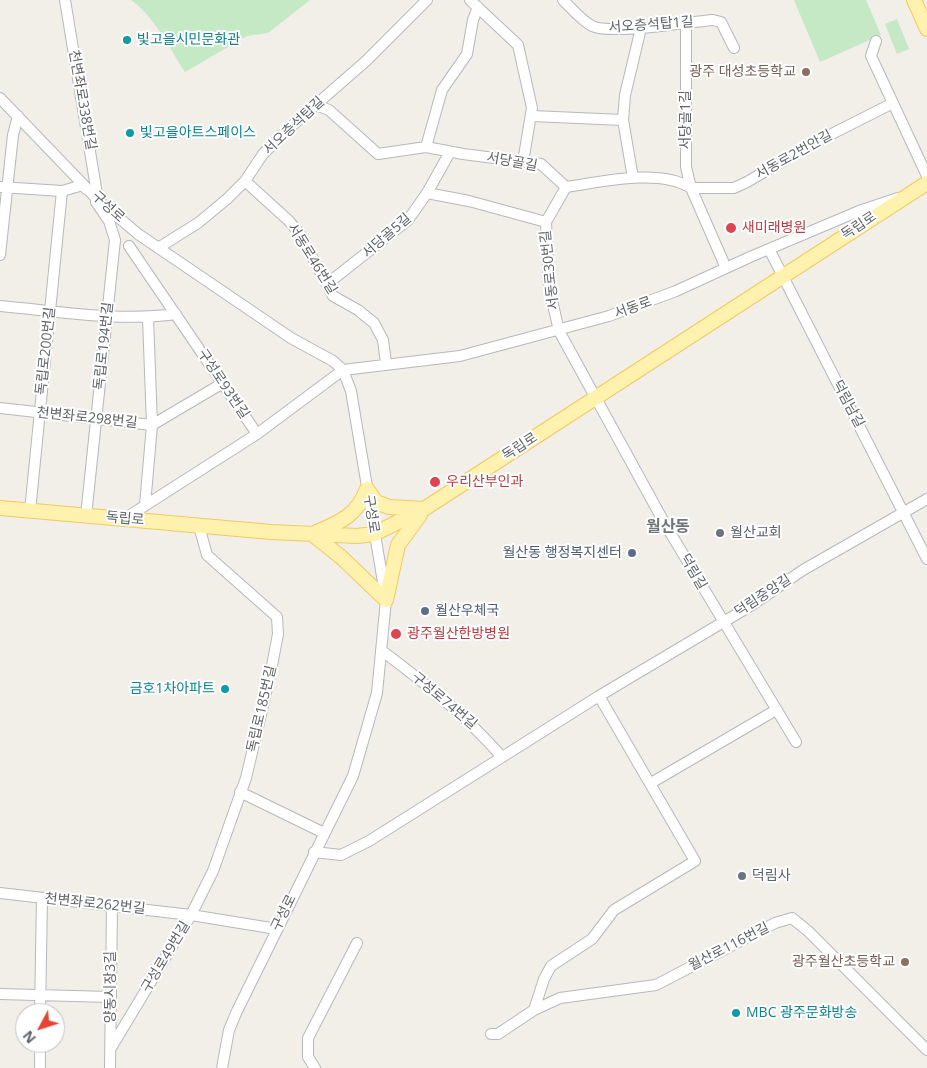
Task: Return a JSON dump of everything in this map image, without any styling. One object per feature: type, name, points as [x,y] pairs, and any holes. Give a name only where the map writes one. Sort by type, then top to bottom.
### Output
[{"type":"main road","points":[[914,0],[927,29]]},
{"type":"main road","name":"독립로","points":[[0,508],[124,520],[312,534],[357,536],[374,534],[424,509],[927,183]]},
{"type":"main road","points":[[367,489],[376,502],[389,507],[424,509]]},
{"type":"main road","points":[[367,489],[362,504],[341,522],[312,534],[341,557],[386,600]]},
{"type":"main road","points":[[386,600],[398,545],[407,529],[424,509]]},
{"type":"street","name":"천변좌로338번길","points":[[65,0],[98,200]]},
{"type":"street","name":"서오층석탑길","points":[[158,248],[211,213],[245,181],[263,154],[316,104],[366,61],[427,0]]},
{"type":"street","name":"서오층석탑1길","points":[[563,0],[585,21],[599,28],[640,28],[713,20],[721,22],[734,48]]},
{"type":"street","points":[[474,4],[518,45],[532,116],[523,162]]},
{"type":"street","points":[[426,147],[442,90],[467,54],[474,4]]},
{"type":"street","name":"서당골1길","points":[[686,22],[686,158],[691,188]]},
{"type":"street","points":[[633,178],[623,120],[625,95],[640,28]]},
{"type":"street","points":[[876,41],[871,56],[927,176]]},
{"type":"street","name":"구성로","points":[[0,98],[98,200],[138,234],[291,338],[333,361],[343,370],[351,391],[386,600],[377,693],[365,739],[352,776],[229,1030],[222,1068]]},
{"type":"street","name":"서동로2번안길","points":[[691,188],[734,188],[791,155],[893,103]]},
{"type":"street","name":"서당골길","points":[[316,104],[329,110],[378,154],[426,147],[541,164],[566,187]]},
{"type":"street","points":[[0,255],[4,188],[18,116]]},
{"type":"street","points":[[532,116],[623,120]]},
{"type":"street","name":"서당골5길","points":[[328,284],[392,235],[408,220],[427,193],[450,152]]},
{"type":"street","points":[[566,187],[633,178],[680,181],[691,188],[726,268]]},
{"type":"street","name":"서동로46번길","points":[[245,181],[289,221],[300,234],[334,296],[358,310],[374,323],[383,340],[386,364]]},
{"type":"street","points":[[4,188],[62,191],[83,185]]},
{"type":"street","name":"독립로194번길","points":[[83,185],[109,221],[115,240],[86,516]]},
{"type":"street","name":"서동로30번길","points":[[566,187],[546,222],[549,287],[559,331],[596,399]]},
{"type":"street","name":"독립로200번길","points":[[30,511],[62,191]]},
{"type":"street","name":"서동로30번길","points":[[427,193],[469,201],[546,222]]},
{"type":"street","name":"서동로","points":[[343,370],[460,356],[559,331],[653,301],[858,211],[908,194]]},
{"type":"street","points":[[114,249],[129,246],[135,241],[138,234]]},
{"type":"street","name":"구성로93번길","points":[[129,246],[257,434],[343,370]]},
{"type":"street","name":"덕림남길","points":[[768,249],[927,558]]},
{"type":"street","points":[[0,306],[148,318],[176,314]]},
{"type":"street","points":[[145,505],[152,425],[148,318]]},
{"type":"street","name":"천변좌로298번길","points":[[0,408],[152,425],[223,383]]},
{"type":"street","name":"덕림길","points":[[596,399],[722,622],[796,742]]},
{"type":"street","points":[[124,520],[257,434]]},
{"type":"street","name":"덕림중앙길","points":[[314,852],[342,855],[369,841],[803,570],[927,498]]},
{"type":"street","name":"독립로185번길","points":[[191,915],[213,871],[246,778],[270,676],[278,620],[207,554],[198,526]]},
{"type":"street","name":"구성로74번길","points":[[382,650],[457,710],[502,757]]},
{"type":"street","points":[[534,1010],[544,979],[551,966],[592,939],[614,910],[695,861],[599,696]]},
{"type":"street","points":[[651,783],[776,710]]},
{"type":"street","points":[[240,792],[324,833]]},
{"type":"street","name":"천변좌로262번길","points":[[0,893],[191,915]]},
{"type":"street","points":[[41,1003],[42,898]]},
{"type":"street","name":"양동시장3길","points":[[110,1068],[112,906]]},
{"type":"street","name":"구성로49번길","points":[[111,1048],[191,915],[277,929]]},
{"type":"street","name":"월산로116번길","points":[[491,1034],[498,1034],[548,1003],[571,996],[650,987],[775,924],[792,918],[808,931],[927,1050]]},
{"type":"street","points":[[315,1068],[308,1057],[308,1038],[357,943]]},
{"type":"street","points":[[0,994],[110,997]]},
{"type":"street","points":[[40,1053],[40,1068]]},
{"type":"green space","points":[[131,0],[310,0],[268,33],[247,36],[185,72],[161,33],[140,7]]},
{"type":"green space","points":[[794,0],[866,0],[881,35],[820,62]]},
{"type":"green space","points":[[897,19],[909,49],[897,54],[885,24]]},
{"type":"place","name":"빛고을시민문화관","points":[[127,40]]},
{"type":"place","name":"광주 대성초등학교","points":[[806,72]]},
{"type":"place","name":"빛고을아트스페이스","points":[[130,133]]},
{"type":"place","name":"새미래병원","points":[[731,228]]},
{"type":"place","name":"우리산부인과","points":[[435,482]]},
{"type":"place","name":"월산교회","points":[[720,533]]},
{"type":"place","name":"월산동 행정복지센터","points":[[632,553]]},
{"type":"place","name":"월산우체국","points":[[425,611]]},
{"type":"place","name":"광주월산한방병원","points":[[396,634]]},
{"type":"place","name":"금호1차아파트","points":[[225,689]]},
{"type":"place","name":"덕림사","points":[[742,876]]},
{"type":"place","name":"광주월산초등학교","points":[[905,962]]},
{"type":"place","name":"MBC 광주문화방송","points":[[736,1013]]},
{"type":"district","name":"월산동","points":[[668,527]]}]
